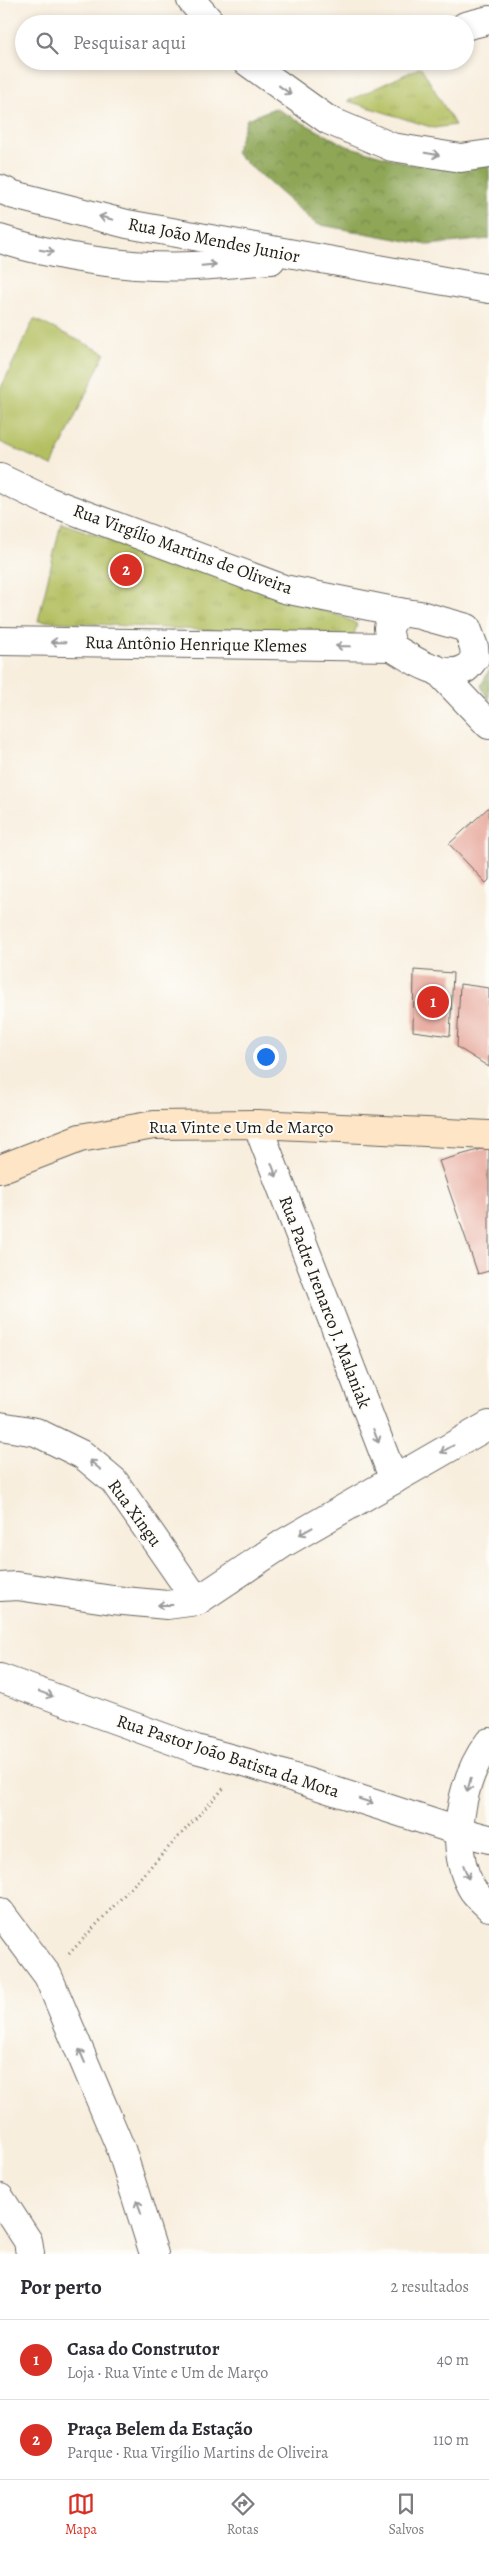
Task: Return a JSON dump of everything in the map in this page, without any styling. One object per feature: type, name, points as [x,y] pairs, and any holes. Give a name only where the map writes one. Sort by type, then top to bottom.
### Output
[{"type":"main road","name":"Rua Vinte e Um de Março","points":[[0,1169],[88,1137],[154,1125],[257,1124],[489,1135]]},
{"type":"street","points":[[191,0],[204,15]]},
{"type":"street","points":[[474,24],[489,20]]},
{"type":"street","points":[[259,70],[328,120],[392,147],[461,158],[489,154]]},
{"type":"street","name":"Rua João Mendes Junior","points":[[0,189],[14,195],[127,224],[308,257]]},
{"type":"street","name":"Rua João Mendes Junior","points":[[0,240],[27,248],[116,263],[192,266],[308,257]]},
{"type":"street","points":[[308,257],[489,289]]},
{"type":"street","name":"Rua Virgílio Martins de Oliveira","points":[[0,478],[48,500],[284,588],[420,615],[478,631]]},
{"type":"street","points":[[399,612],[388,628],[392,647],[422,666],[452,672],[466,669],[475,658],[474,647],[478,631]]},
{"type":"street","name":"Rua Antônio Henrique Klemes","points":[[0,641],[392,647]]},
{"type":"street","points":[[436,669],[489,725]]},
{"type":"street","name":"Rua Padre Irenarco J. Malaniak","points":[[257,1124],[394,1480]]},
{"type":"street","points":[[0,1587],[17,1586],[167,1606],[197,1602],[284,1543],[489,1425]]},
{"type":"street","name":"Rua Xingu","points":[[0,1426],[36,1432],[83,1455],[114,1481],[197,1602]]},
{"type":"street","name":"Rua Pastor João Batista da Mota","points":[[0,1678],[196,1749],[248,1762],[458,1831],[489,1839]]},
{"type":"street","points":[[489,1742],[474,1765],[458,1831],[460,1858],[471,1888],[489,1908]]},
{"type":"street","points":[[0,1912],[48,1976],[121,2149],[154,2254]]},
{"type":"street","points":[[0,2198],[28,2241],[30,2254]]},
{"type":"path","points":[[48,1976],[248,1762]]},
{"type":"green space","points":[[415,70],[423,70],[455,125],[434,128],[348,101]]},
{"type":"green space","points":[[275,108],[347,146],[414,165],[489,158],[489,239],[428,245],[316,224],[235,153],[247,119]]},
{"type":"green space","points":[[34,319],[105,353],[52,466],[0,442],[0,390]]},
{"type":"green space","points":[[61,523],[343,617],[357,624],[354,635],[346,638],[38,621]]},
{"type":"green space","points":[[489,670],[489,701],[481,686]]},
{"type":"building","points":[[489,807],[489,880],[486,883],[449,844]]},
{"type":"building","points":[[414,970],[453,973],[450,1036],[413,1031]]},
{"type":"building","points":[[460,984],[489,988],[489,1067],[457,1047]]},
{"type":"building","points":[[489,1147],[489,1271],[478,1274],[439,1161]]},
{"type":"place","name":"Praça Belem da Estação","points":[[126,570]]},
{"type":"place","name":"Casa do Construtor","points":[[433,1002]]}]
